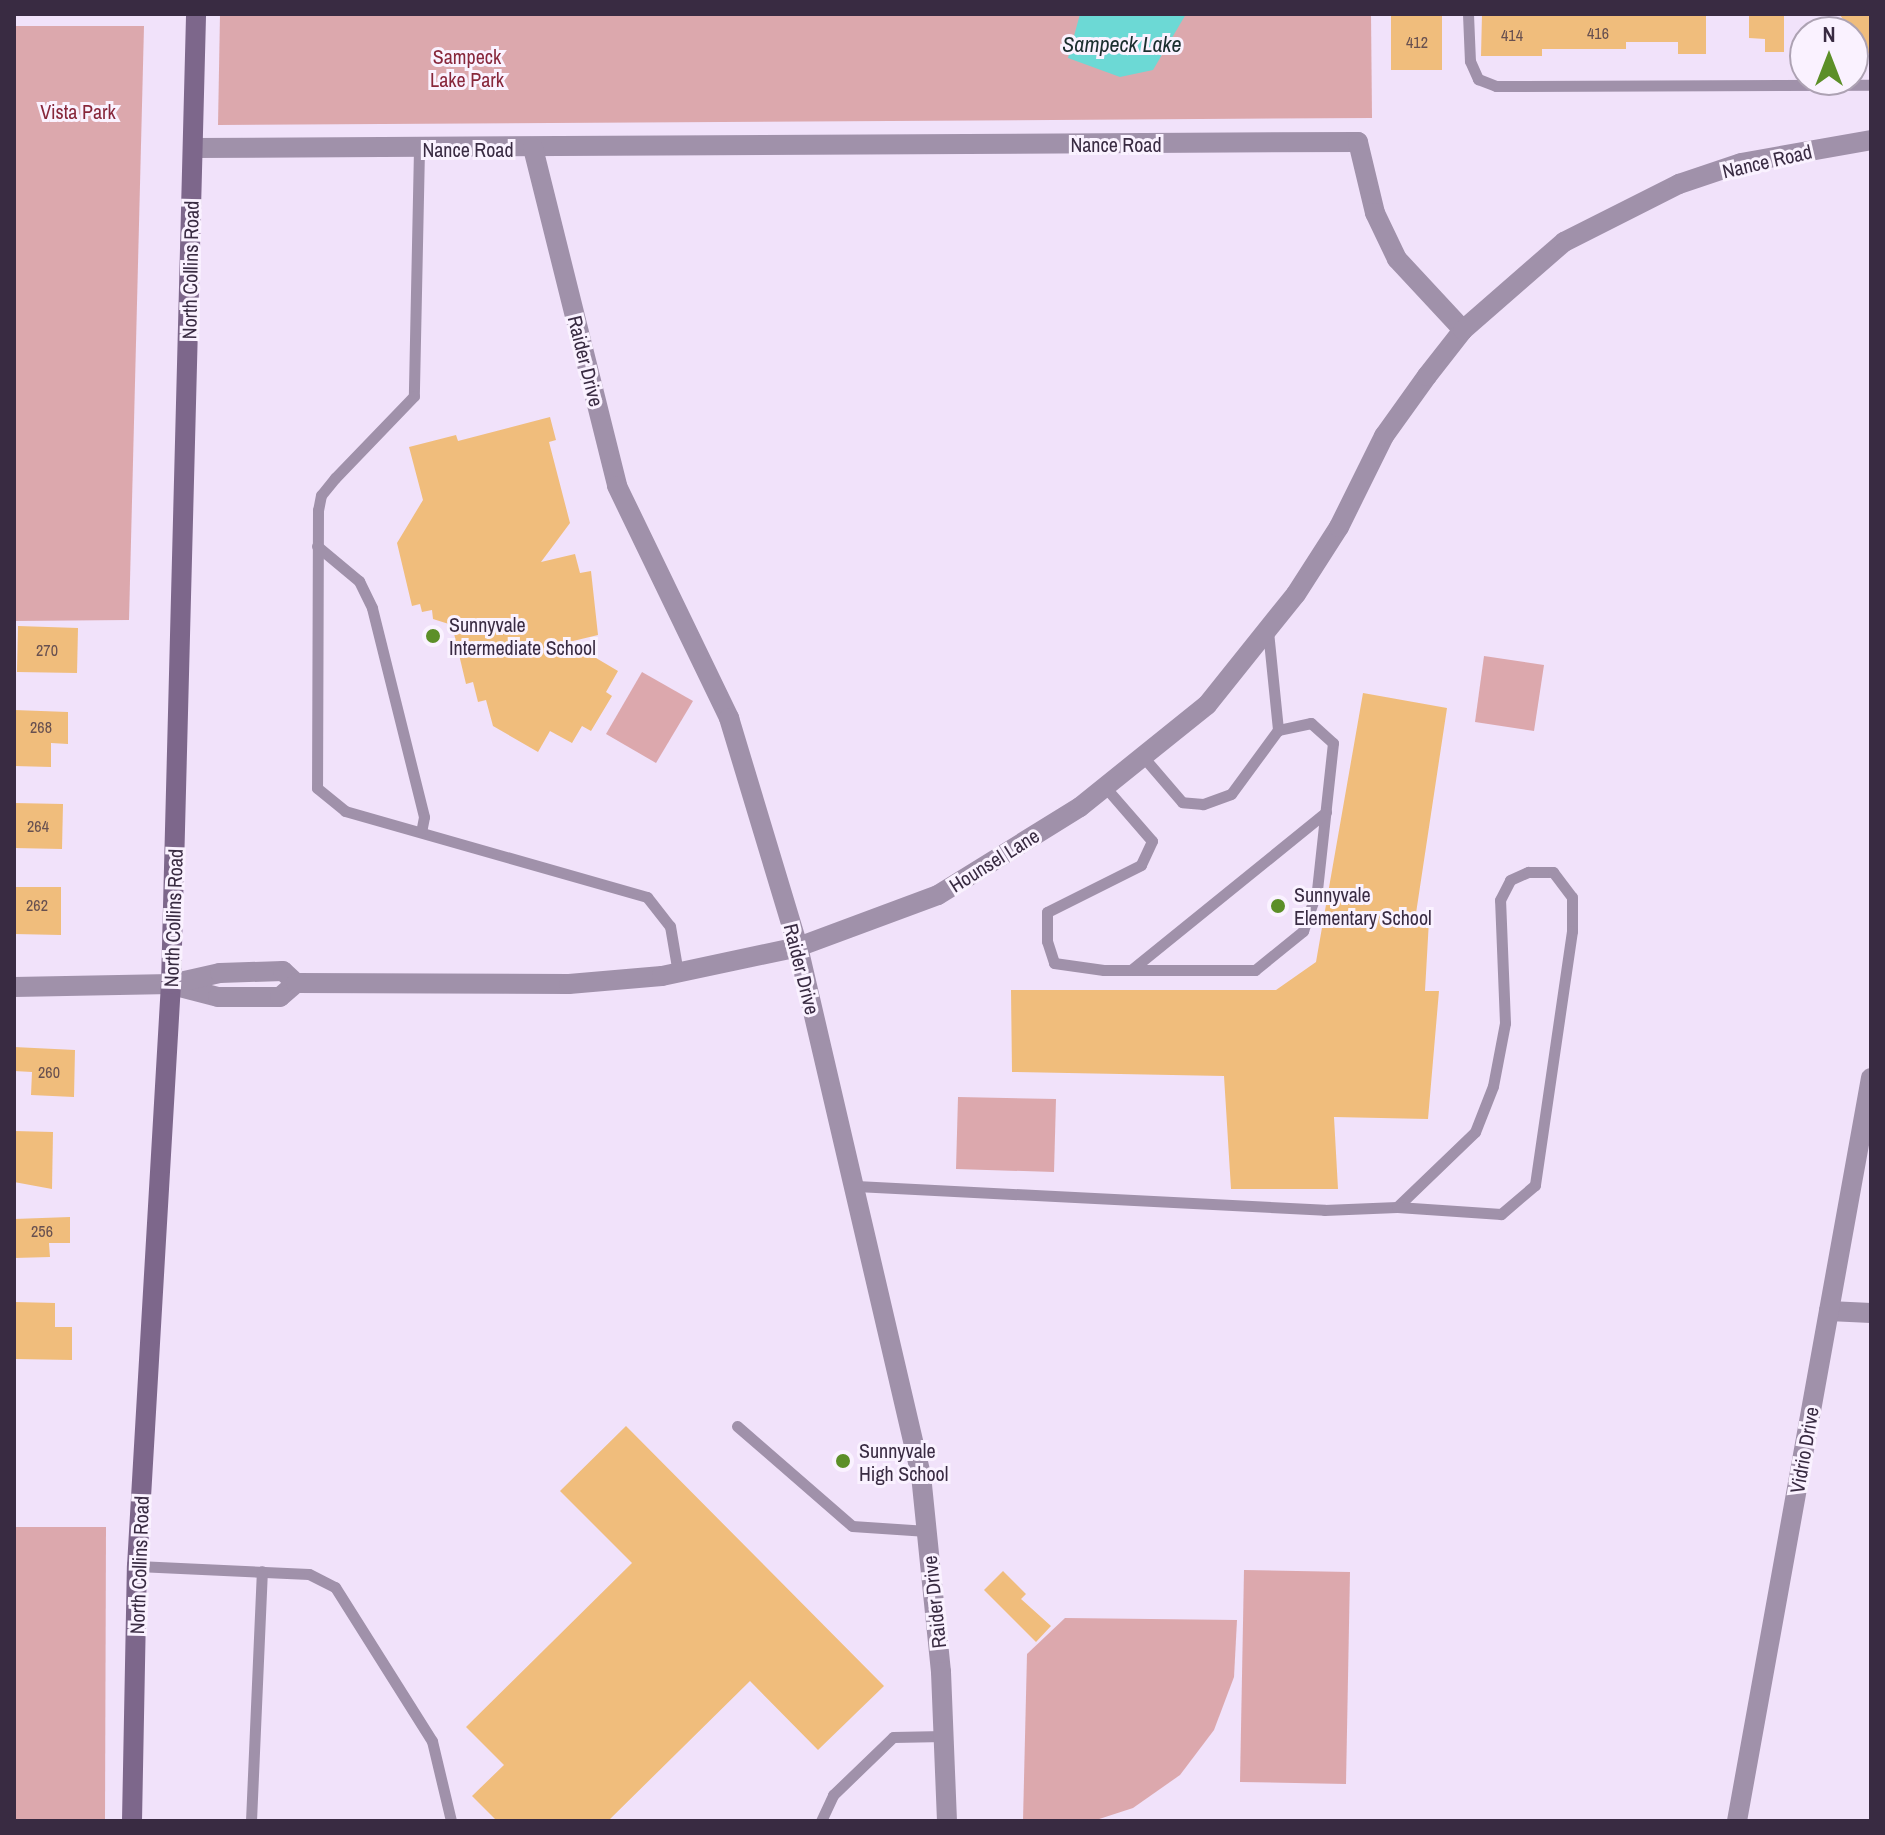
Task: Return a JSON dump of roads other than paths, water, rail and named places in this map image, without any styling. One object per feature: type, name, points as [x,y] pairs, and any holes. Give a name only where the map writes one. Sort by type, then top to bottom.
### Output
[{"type":"street","name":"North Collins Road","points":[[132,1821],[137,1566],[171,984],[196,14]]},
{"type":"street","name":"Nance Road","points":[[193,148],[1358,142],[1375,213],[1397,259],[1463,330],[1564,242],[1679,184],[1741,163],[1871,140]]},
{"type":"street","name":"Raider Drive","points":[[533,148],[617,486],[729,718],[798,947],[921,1475],[944,1736],[947,1821]]},
{"type":"street","name":"Hounsel Lane","points":[[14,987],[171,984],[218,997],[280,997],[296,983],[569,984],[678,973],[798,947],[938,895],[1106,788],[1207,705],[1268,631],[1339,527],[1384,436],[1463,330]]},
{"type":"street","name":"Vidrio Drive","points":[[1737,1821],[1871,1078]]},
{"type":"street","points":[[1829,1311],[1871,1313]]},
{"type":"lane","points":[[1468,14],[1470,61],[1478,79],[1496,86],[1871,85]]},
{"type":"lane","points":[[419,149],[414,396],[321,495],[317,546],[317,788],[345,811],[647,897],[670,926],[678,973]]},
{"type":"lane","points":[[317,546],[359,581],[372,608],[424,817],[421,832]]},
{"type":"lane","points":[[1268,631],[1278,730]]},
{"type":"lane","points":[[1106,788],[1152,841],[1141,865],[1047,912],[1047,941],[1054,963],[1130,970],[1255,970],[1282,950],[1303,931],[1317,890],[1333,743],[1311,723],[1278,730],[1231,794],[1203,804],[1182,802],[1145,759]]},
{"type":"lane","points":[[1130,970],[1326,812]]},
{"type":"lane","points":[[856,1186],[1324,1210],[1397,1207],[1501,1214],[1535,1185],[1572,931],[1572,897],[1553,872],[1528,872],[1510,880],[1500,900],[1505,1023],[1493,1086],[1475,1132],[1397,1207]]},
{"type":"lane","points":[[737,1426],[852,1526],[927,1531]]},
{"type":"lane","points":[[137,1566],[309,1574],[335,1587],[432,1741],[445,1779],[451,1821]]},
{"type":"lane","points":[[251,1821],[262,1571]]},
{"type":"lane","points":[[821,1821],[833,1795],[893,1737],[944,1736]]},
{"type":"water","name":"Sampeck Lake","points":[[1080,14],[1186,14],[1153,70],[1120,77],[1068,58]]},
{"type":"place","name":"Sunnyvale Intermediate School","points":[[433,636]]},
{"type":"place","name":"Sunnyvale Elementary School","points":[[1278,906]]},
{"type":"place","name":"Sunnyvale High School","points":[[843,1461]]},
{"type":"park label","name":"Sampeck Lake Park","points":[[467,68]]},
{"type":"park label","name":"Vista Park","points":[[78,111]]}]
